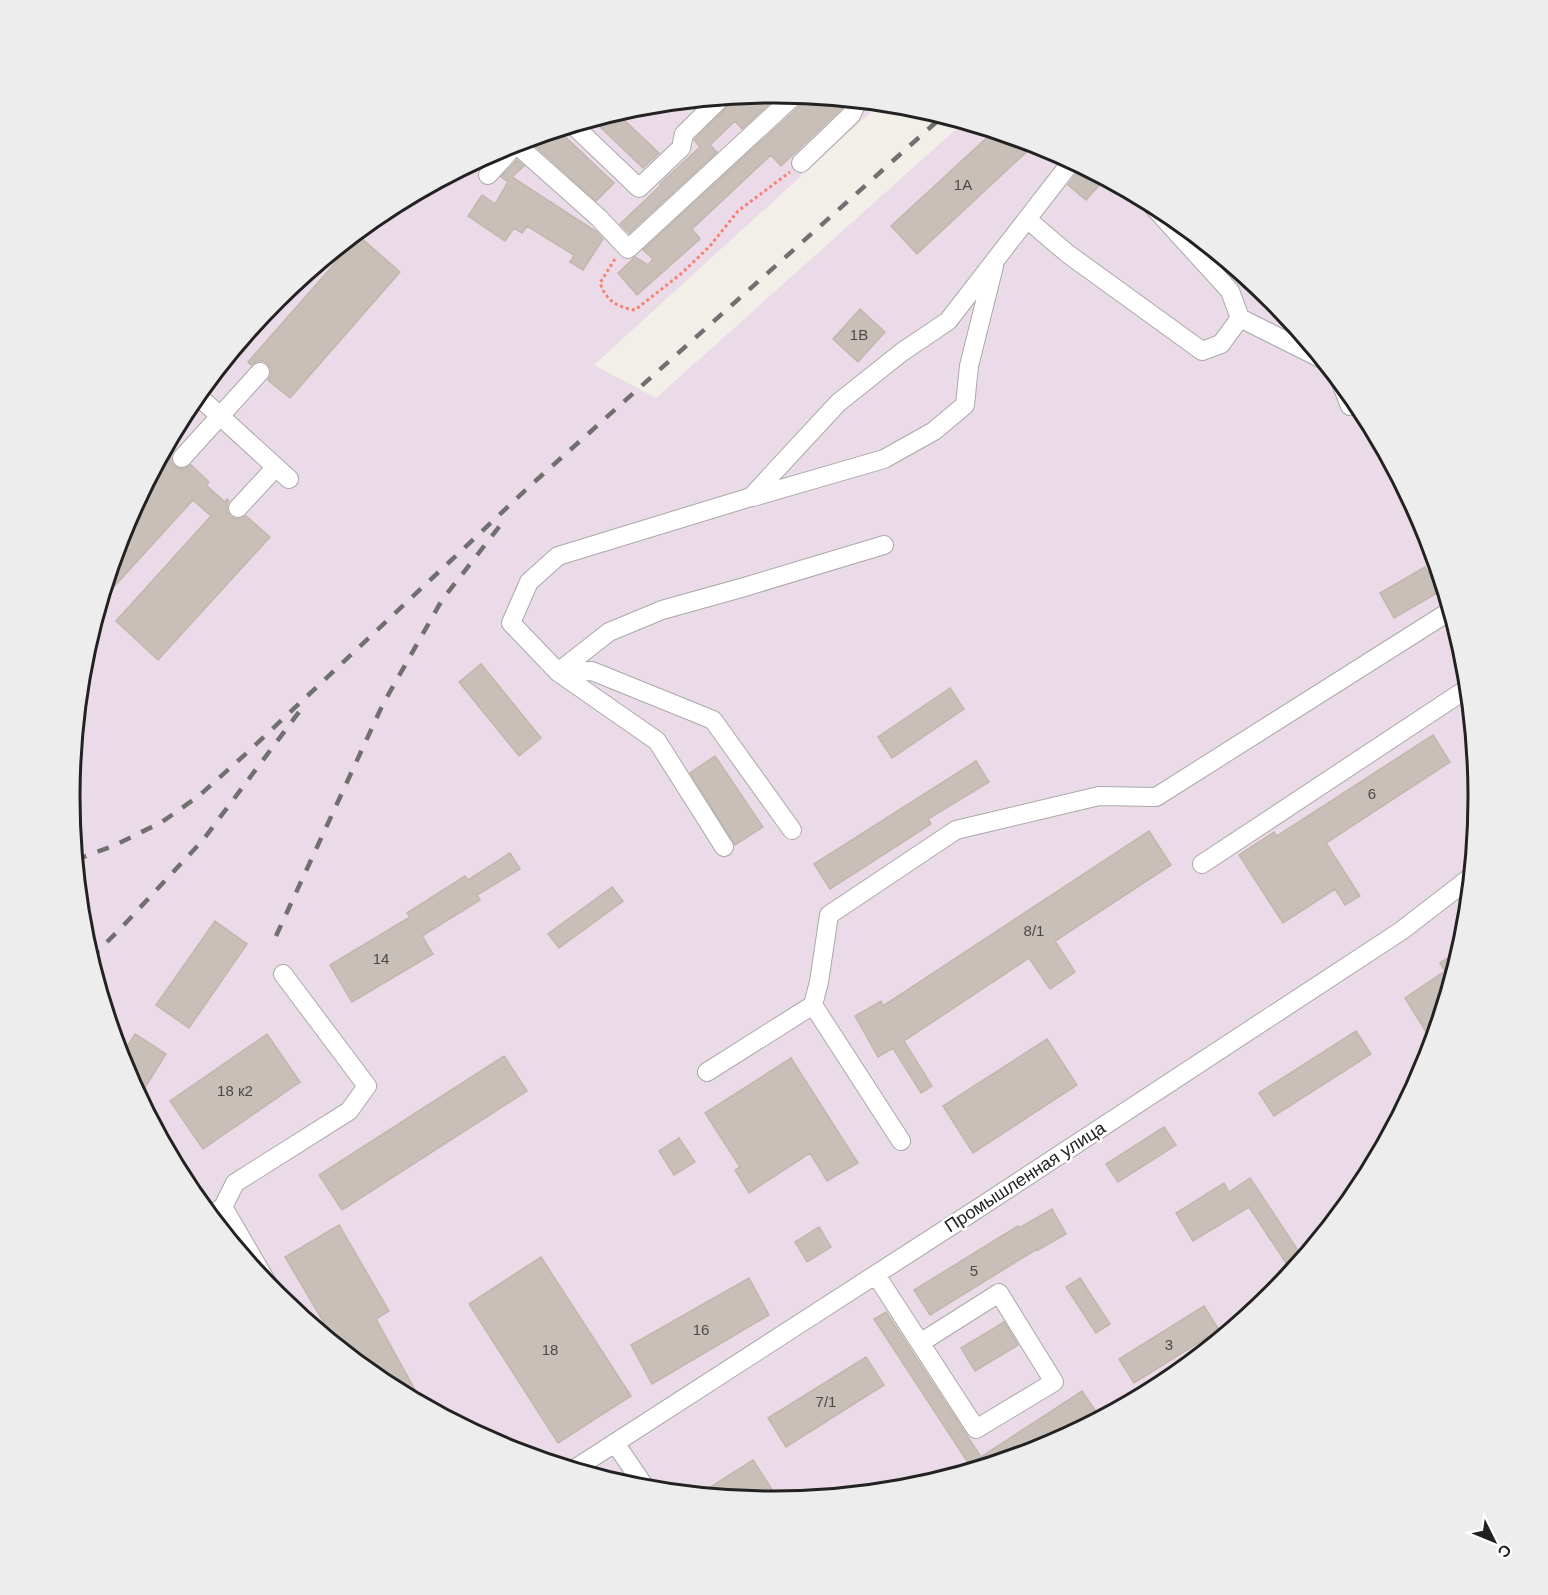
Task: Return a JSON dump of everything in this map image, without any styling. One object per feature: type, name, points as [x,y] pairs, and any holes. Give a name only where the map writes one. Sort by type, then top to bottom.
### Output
[{"type":"street","points":[[525,150],[599,218],[628,249],[786,103]]},
{"type":"street","points":[[580,131],[639,188],[681,148],[684,134],[712,106]]},
{"type":"street","points":[[801,164],[851,115],[855,108]]},
{"type":"street","points":[[488,175],[503,158]]},
{"type":"street","points":[[751,497],[838,403],[902,352],[948,321],[1066,168]]},
{"type":"street","points":[[1027,219],[1068,254],[1202,351],[1221,344],[1240,318]]},
{"type":"street","points":[[1176,232],[1230,291],[1240,318],[1304,350]]},
{"type":"street","points":[[724,848],[657,741],[558,672],[511,622],[530,582],[558,556],[884,459],[934,431],[965,405],[969,366],[995,260]]},
{"type":"street","points":[[182,458],[260,372]]},
{"type":"street","points":[[204,402],[290,479]]},
{"type":"street","points":[[238,508],[276,467]]},
{"type":"street","points":[[558,672],[609,632],[662,610],[884,545]]},
{"type":"street","points":[[707,1072],[813,1005],[819,982],[829,915],[956,830],[1099,796],[1156,797],[1444,615]]},
{"type":"street","points":[[558,672],[592,671],[713,720],[792,830]]},
{"type":"street","points":[[1202,864],[1461,693]]},
{"type":"street","name":"Промышленная улица","points":[[582,1464],[876,1275],[1401,931],[1463,883]]},
{"type":"street","points":[[216,1211],[235,1183],[349,1112],[367,1086],[283,974]]},
{"type":"street","points":[[813,1005],[901,1141]]},
{"type":"street","points":[[876,1275],[920,1343],[976,1429],[1054,1382],[999,1293],[920,1343]]},
{"type":"street","points":[[615,1443],[640,1479]]},
{"type":"path","points":[[628,249],[614,260],[600,283],[605,296],[622,308],[635,310],[682,273],[710,246],[738,211],[801,164]]},
{"type":"shaded area","points":[[729,104],[819,104],[873,110],[594,365],[656,398],[957,128],[1040,156],[1121,196],[1160,220],[1197,247],[1265,306],[1325,375],[1375,450],[1416,532],[1445,618],[1463,707],[1467,752],[1467,843],[1463,888],[1445,977],[1432,1021],[1397,1105],[1375,1145],[1325,1220],[1296,1255],[1232,1320],[1197,1348],[1160,1375],[1081,1420],[1040,1439],[954,1468],[909,1479],[819,1491],[729,1491],[683,1486],[639,1479],[551,1455],[508,1439],[427,1399],[388,1375],[316,1320],[283,1289],[223,1220],[173,1145],[151,1105],[116,1021],[103,977],[85,888],[80,798],[85,707],[103,618],[116,574],[151,490],[197,412],[252,340],[316,275],[388,220],[467,175],[551,140],[639,116]]},
{"type":"building","points":[[769,103],[742,129],[735,121],[710,145],[717,152],[629,233],[620,224],[700,147],[694,140],[730,104]]},
{"type":"building","points":[[802,104],[843,107],[781,166],[771,155],[692,229],[700,239],[637,295],[618,273],[635,257],[648,265],[653,259],[643,250]]},
{"type":"building","points":[[624,120],[659,153],[643,168],[599,126]]},
{"type":"building","points":[[564,136],[614,183],[596,201],[535,146]]},
{"type":"building","points":[[987,137],[1027,151],[917,254],[891,226]]},
{"type":"building","points":[[517,160],[524,166],[512,177],[597,232],[603,239],[583,270],[570,262],[574,255],[527,226],[522,233],[514,228],[505,241],[468,216],[482,195],[495,204],[508,182],[501,177]]},
{"type":"building","points":[[1077,173],[1100,185],[1086,200],[1068,185]]},
{"type":"building","points":[[362,239],[400,272],[290,398],[268,380],[271,369],[267,363],[257,361],[251,365],[248,362],[345,252]]},
{"type":"building","points":[[860,309],[885,332],[858,362],[833,339]]},
{"type":"building","points":[[173,449],[171,461],[174,466],[180,469],[191,465],[209,482],[206,485],[225,502],[227,499],[229,501],[227,511],[231,517],[241,519],[246,516],[270,537],[158,660],[116,621],[211,516],[193,500],[111,589],[132,532],[151,490]]},
{"type":"building","points":[[1425,567],[1438,593],[1394,618],[1380,593]]},
{"type":"building","points":[[481,664],[541,738],[519,756],[459,682]]},
{"type":"building","points":[[950,688],[964,709],[892,758],[878,737]]},
{"type":"building","points":[[1433,735],[1450,762],[1326,843],[1360,896],[1345,905],[1335,889],[1283,923],[1239,855],[1274,832],[1277,836]]},
{"type":"building","points":[[715,756],[763,827],[735,845],[690,773]]},
{"type":"building","points":[[976,761],[989,782],[928,819],[931,824],[830,889],[814,864]]},
{"type":"building","points":[[1149,831],[1171,865],[1055,941],[1075,972],[1050,989],[1029,958],[904,1041],[932,1086],[921,1093],[893,1048],[878,1057],[855,1016],[881,1001],[883,1006]]},
{"type":"building","points":[[510,853],[520,869],[477,895],[480,900],[422,936],[433,954],[352,1002],[330,965],[410,917],[407,913],[465,876],[468,880]]},
{"type":"building","points":[[612,887],[623,901],[559,948],[548,934]]},
{"type":"building","points":[[215,921],[247,944],[189,1028],[156,1005]]},
{"type":"building","points":[[1450,957],[1427,1034],[1405,998],[1445,971],[1440,963]]},
{"type":"building","points":[[1356,1031],[1371,1054],[1274,1116],[1259,1093]]},
{"type":"building","points":[[135,1034],[166,1054],[144,1089],[132,1063],[126,1048]]},
{"type":"building","points":[[267,1034],[300,1082],[203,1149],[170,1101]]},
{"type":"building","points":[[1047,1039],[1077,1085],[973,1153],[943,1106]]},
{"type":"building","points":[[504,1056],[527,1091],[342,1210],[319,1175]]},
{"type":"building","points":[[791,1058],[858,1163],[827,1181],[810,1153],[749,1193],[735,1170],[740,1167],[705,1113]]},
{"type":"building","points":[[1164,1127],[1176,1145],[1118,1182],[1106,1164]]},
{"type":"building","points":[[679,1138],[695,1162],[674,1175],[659,1151]]},
{"type":"building","points":[[1250,1178],[1299,1252],[1287,1265],[1249,1207],[1193,1241],[1176,1213],[1224,1183],[1229,1192]]},
{"type":"building","points":[[1052,1209],[1066,1234],[1037,1249],[930,1315],[914,1290],[1018,1226],[1019,1228]]},
{"type":"building","points":[[339,1225],[389,1311],[376,1319],[417,1393],[388,1375],[328,1330],[285,1257]]},
{"type":"building","points":[[819,1227],[831,1247],[807,1262],[795,1242]]},
{"type":"building","points":[[541,1257],[631,1396],[558,1443],[469,1304]]},
{"type":"building","points":[[749,1278],[769,1315],[652,1384],[631,1345]]},
{"type":"building","points":[[1080,1278],[1110,1324],[1096,1333],[1066,1287]]},
{"type":"building","points":[[1204,1306],[1219,1330],[1134,1383],[1119,1359]]},
{"type":"building","points":[[886,1312],[981,1457],[1082,1391],[1096,1412],[1040,1439],[969,1464],[874,1319]]},
{"type":"building","points":[[1004,1322],[1018,1345],[975,1371],[961,1348]]},
{"type":"building","points":[[866,1357],[884,1385],[786,1447],[768,1418]]},
{"type":"building","points":[[753,1460],[774,1492],[729,1491],[708,1489]]},
{"type":"railway","points":[[82,857],[113,846],[162,822],[200,795],[532,484],[936,123]]},
{"type":"railway","points":[[276,936],[383,704],[442,600],[506,518]]},
{"type":"railway","points":[[97,952],[203,840],[299,712]]}]
